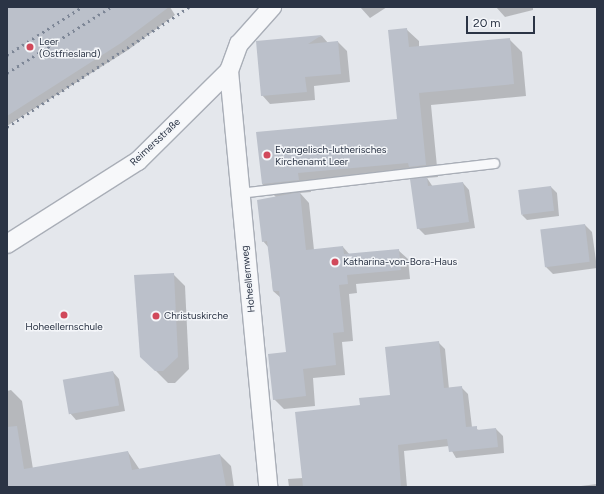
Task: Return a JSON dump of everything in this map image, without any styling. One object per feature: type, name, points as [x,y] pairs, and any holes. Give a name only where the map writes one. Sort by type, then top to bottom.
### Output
[{"type":"street","name":"Reimersstraße","points":[[7,244],[138,160],[229,71],[239,44],[272,7]]},
{"type":"street","name":"Hoheellernweg","points":[[229,71],[239,193],[268,487]]},
{"type":"lane","points":[[239,193],[494,163]]},
{"type":"building","points":[[7,7],[169,7],[121,43],[7,116]]},
{"type":"building","points":[[407,28],[409,47],[510,38],[514,84],[419,93],[426,165],[409,167],[408,163],[298,173],[299,180],[262,184],[256,132],[397,119],[388,30]]},
{"type":"building","points":[[322,35],[308,44],[338,41],[341,74],[305,77],[307,92],[261,96],[256,41]]},
{"type":"building","points":[[427,177],[428,186],[463,182],[469,222],[417,229],[410,179]]},
{"type":"building","points":[[551,186],[554,211],[521,215],[518,190]]},
{"type":"building","points":[[300,192],[306,250],[343,246],[344,254],[399,249],[401,270],[347,275],[348,284],[339,285],[344,332],[333,333],[336,365],[303,369],[306,396],[273,400],[268,354],[286,352],[279,291],[273,291],[267,241],[262,242],[257,200]]},
{"type":"building","points":[[585,224],[590,262],[545,267],[540,229]]},
{"type":"building","name":"Christuskirche","points":[[174,273],[178,357],[163,371],[155,371],[140,357],[134,275]]},
{"type":"building","points":[[439,341],[444,388],[462,386],[466,427],[477,426],[477,430],[496,428],[498,447],[449,452],[447,439],[398,445],[401,487],[303,487],[295,412],[360,405],[359,398],[390,395],[385,347]]},
{"type":"building","points":[[113,371],[119,405],[69,414],[63,380]]},
{"type":"building","points":[[17,426],[24,469],[128,451],[132,470],[220,454],[226,487],[7,487],[7,427]]},
{"type":"railway","points":[[7,55],[82,7]]},
{"type":"railway","points":[[7,73],[111,7]]},
{"type":"railway","points":[[7,127],[189,7]]},
{"type":"place","name":"Leer (Ostfriesland)","points":[[30,47]]},
{"type":"place","name":"Evangelisch-lutherisches Kirchenamt Leer","points":[[267,155]]},
{"type":"place","name":"Katharina-von-Bora-Haus","points":[[335,262]]},
{"type":"place","name":"Hoheellernschule","points":[[64,315]]},
{"type":"place","name":"Christuskirche","points":[[156,316]]}]
